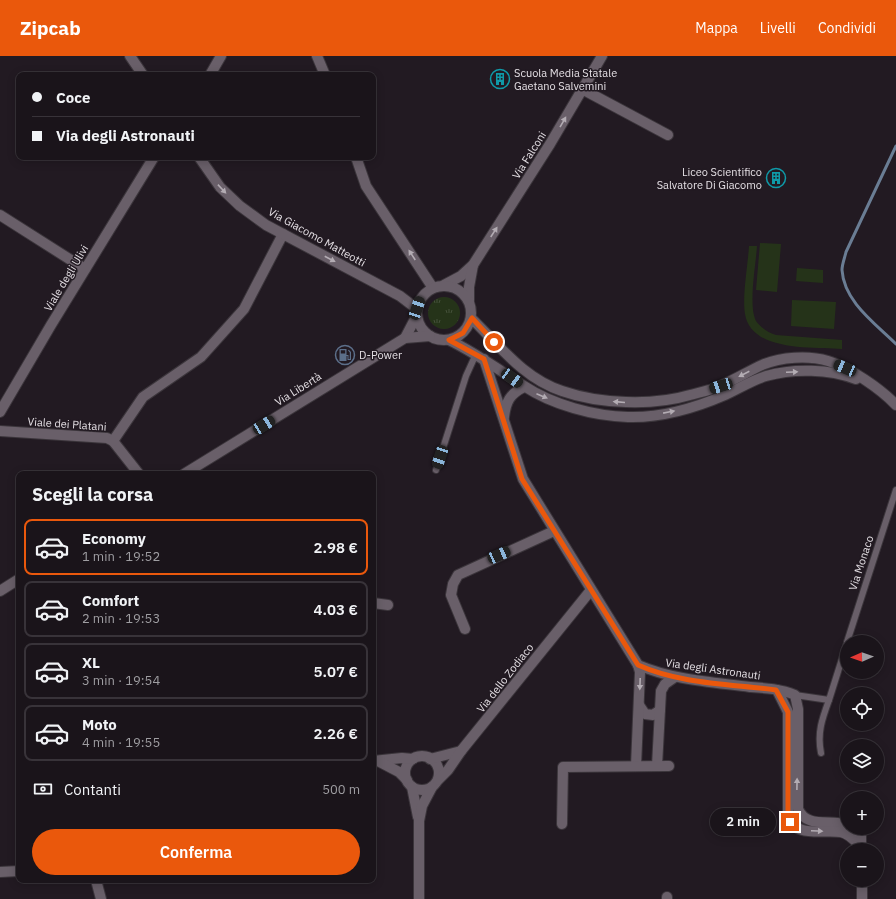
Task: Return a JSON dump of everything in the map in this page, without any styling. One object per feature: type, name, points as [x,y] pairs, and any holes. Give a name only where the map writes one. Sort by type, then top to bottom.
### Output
[{"type":"street","points":[[130,56],[141,72]]},
{"type":"street","points":[[212,72],[221,56]]},
{"type":"street","points":[[317,56],[324,72]]},
{"type":"street","name":"Via Falconi","points":[[444,285],[461,276],[473,265],[550,144],[602,56]]},
{"type":"street","points":[[582,89],[668,135]]},
{"type":"street","name":"Viale degli Ulivi","points":[[0,412],[152,160]]},
{"type":"street","name":"Via Giacomo Matteotti","points":[[201,160],[225,192],[261,221],[400,296],[417,312]]},
{"type":"street","points":[[357,160],[366,186],[433,288]]},
{"type":"street","points":[[0,215],[85,269]]},
{"type":"street","points":[[113,441],[143,397],[201,357],[244,309],[283,234]]},
{"type":"street","name":"Via Falconi","points":[[469,300],[469,287],[473,265]]},
{"type":"street","points":[[405,338],[417,312],[420,299],[433,288],[444,285],[458,289],[469,300],[472,310],[472,318],[463,333],[449,340],[442,340],[430,336],[424,332],[419,322],[417,312]]},
{"type":"street","points":[[472,318],[515,364],[537,379],[562,391],[599,400],[628,403],[689,396],[721,386],[763,365],[786,359],[809,358],[828,361],[845,368],[872,385],[896,405]]},
{"type":"street","name":"Via Libertà","points":[[189,471],[405,338],[430,336]]},
{"type":"street","points":[[449,340],[480,356],[524,386],[547,398],[597,413],[628,417],[660,414],[684,409],[724,396],[765,376],[787,372],[832,372],[872,385]]},
{"type":"street","points":[[480,356],[504,421],[522,479],[638,665],[640,672],[636,766]]},
{"type":"street","points":[[504,421],[509,397],[513,392],[524,386]]},
{"type":"street","name":"Viale dei Platani","points":[[0,432],[107,438],[113,441],[137,471]]},
{"type":"street","points":[[465,629],[451,595],[453,584],[458,575],[554,531]]},
{"type":"street","points":[[0,591],[16,581]]},
{"type":"street","name":"Via dello Zodiaco","points":[[419,899],[419,821],[422,806],[435,784],[448,770],[591,590]]},
{"type":"street","points":[[376,603],[388,605]]},
{"type":"street","name":"Via degli Astronauti","points":[[638,665],[675,677],[776,690],[795,695]]},
{"type":"street","points":[[657,766],[661,691],[666,684],[675,677]]},
{"type":"street","points":[[776,690],[788,712],[788,814],[790,822],[800,830],[842,832],[851,837],[856,843]]},
{"type":"street","points":[[795,695],[798,709],[798,809],[801,817],[808,821],[840,824]]},
{"type":"street","points":[[639,704],[645,714],[653,715],[660,710]]},
{"type":"street","points":[[430,759],[462,751]]},
{"type":"street","points":[[424,757],[434,761],[439,770],[435,784],[422,790],[410,783],[399,772],[376,761],[424,757]]},
{"type":"street","points":[[413,759],[407,766],[419,821]]},
{"type":"street","points":[[562,824],[563,767],[670,766]]},
{"type":"street","points":[[0,872],[16,871]]},
{"type":"street","points":[[97,883],[101,899]]},
{"type":"street","points":[[862,887],[862,899]]},
{"type":"lane","points":[[436,470],[466,376],[480,356]]},
{"type":"lane","name":"Via Monaco","points":[[850,635],[896,490]]},
{"type":"lane","name":"Via Monaco","points":[[821,753],[818,739],[819,729],[840,665]]},
{"type":"lane","points":[[795,695],[829,700]]},
{"type":"green space","points":[[760,243],[781,244],[777,292],[756,290]]},
{"type":"green space","points":[[749,246],[757,246],[753,284],[753,305],[754,314],[758,324],[765,330],[776,335],[842,340],[842,349],[785,345],[771,341],[759,335],[750,326],[744,307]]},
{"type":"green space","points":[[797,268],[823,270],[823,283],[796,281]]},
{"type":"green space","points":[[444,297],[450,298],[457,304],[460,313],[459,319],[453,326],[444,329],[438,328],[431,322],[428,313],[429,307],[435,300]]},
{"type":"green space","points":[[792,300],[836,302],[834,329],[791,326]]},
{"type":"waterway","points":[[896,146],[846,252],[842,270],[844,282],[848,292],[862,312],[896,344]]},
{"type":"place","name":"Scuola Media Statale Gaetano Salvemini","points":[[500,79]]},
{"type":"place","name":"Liceo Scientifico Salvatore Di Giacomo","points":[[776,178]]},
{"type":"place","name":"D-Power","points":[[345,355]]},
{"type":"route","points":[[494,342],[472,318],[469,326],[463,333],[449,340],[484,359],[522,479],[638,665],[664,675],[675,677],[776,690],[784,702],[788,712],[788,814],[790,822]]}]
